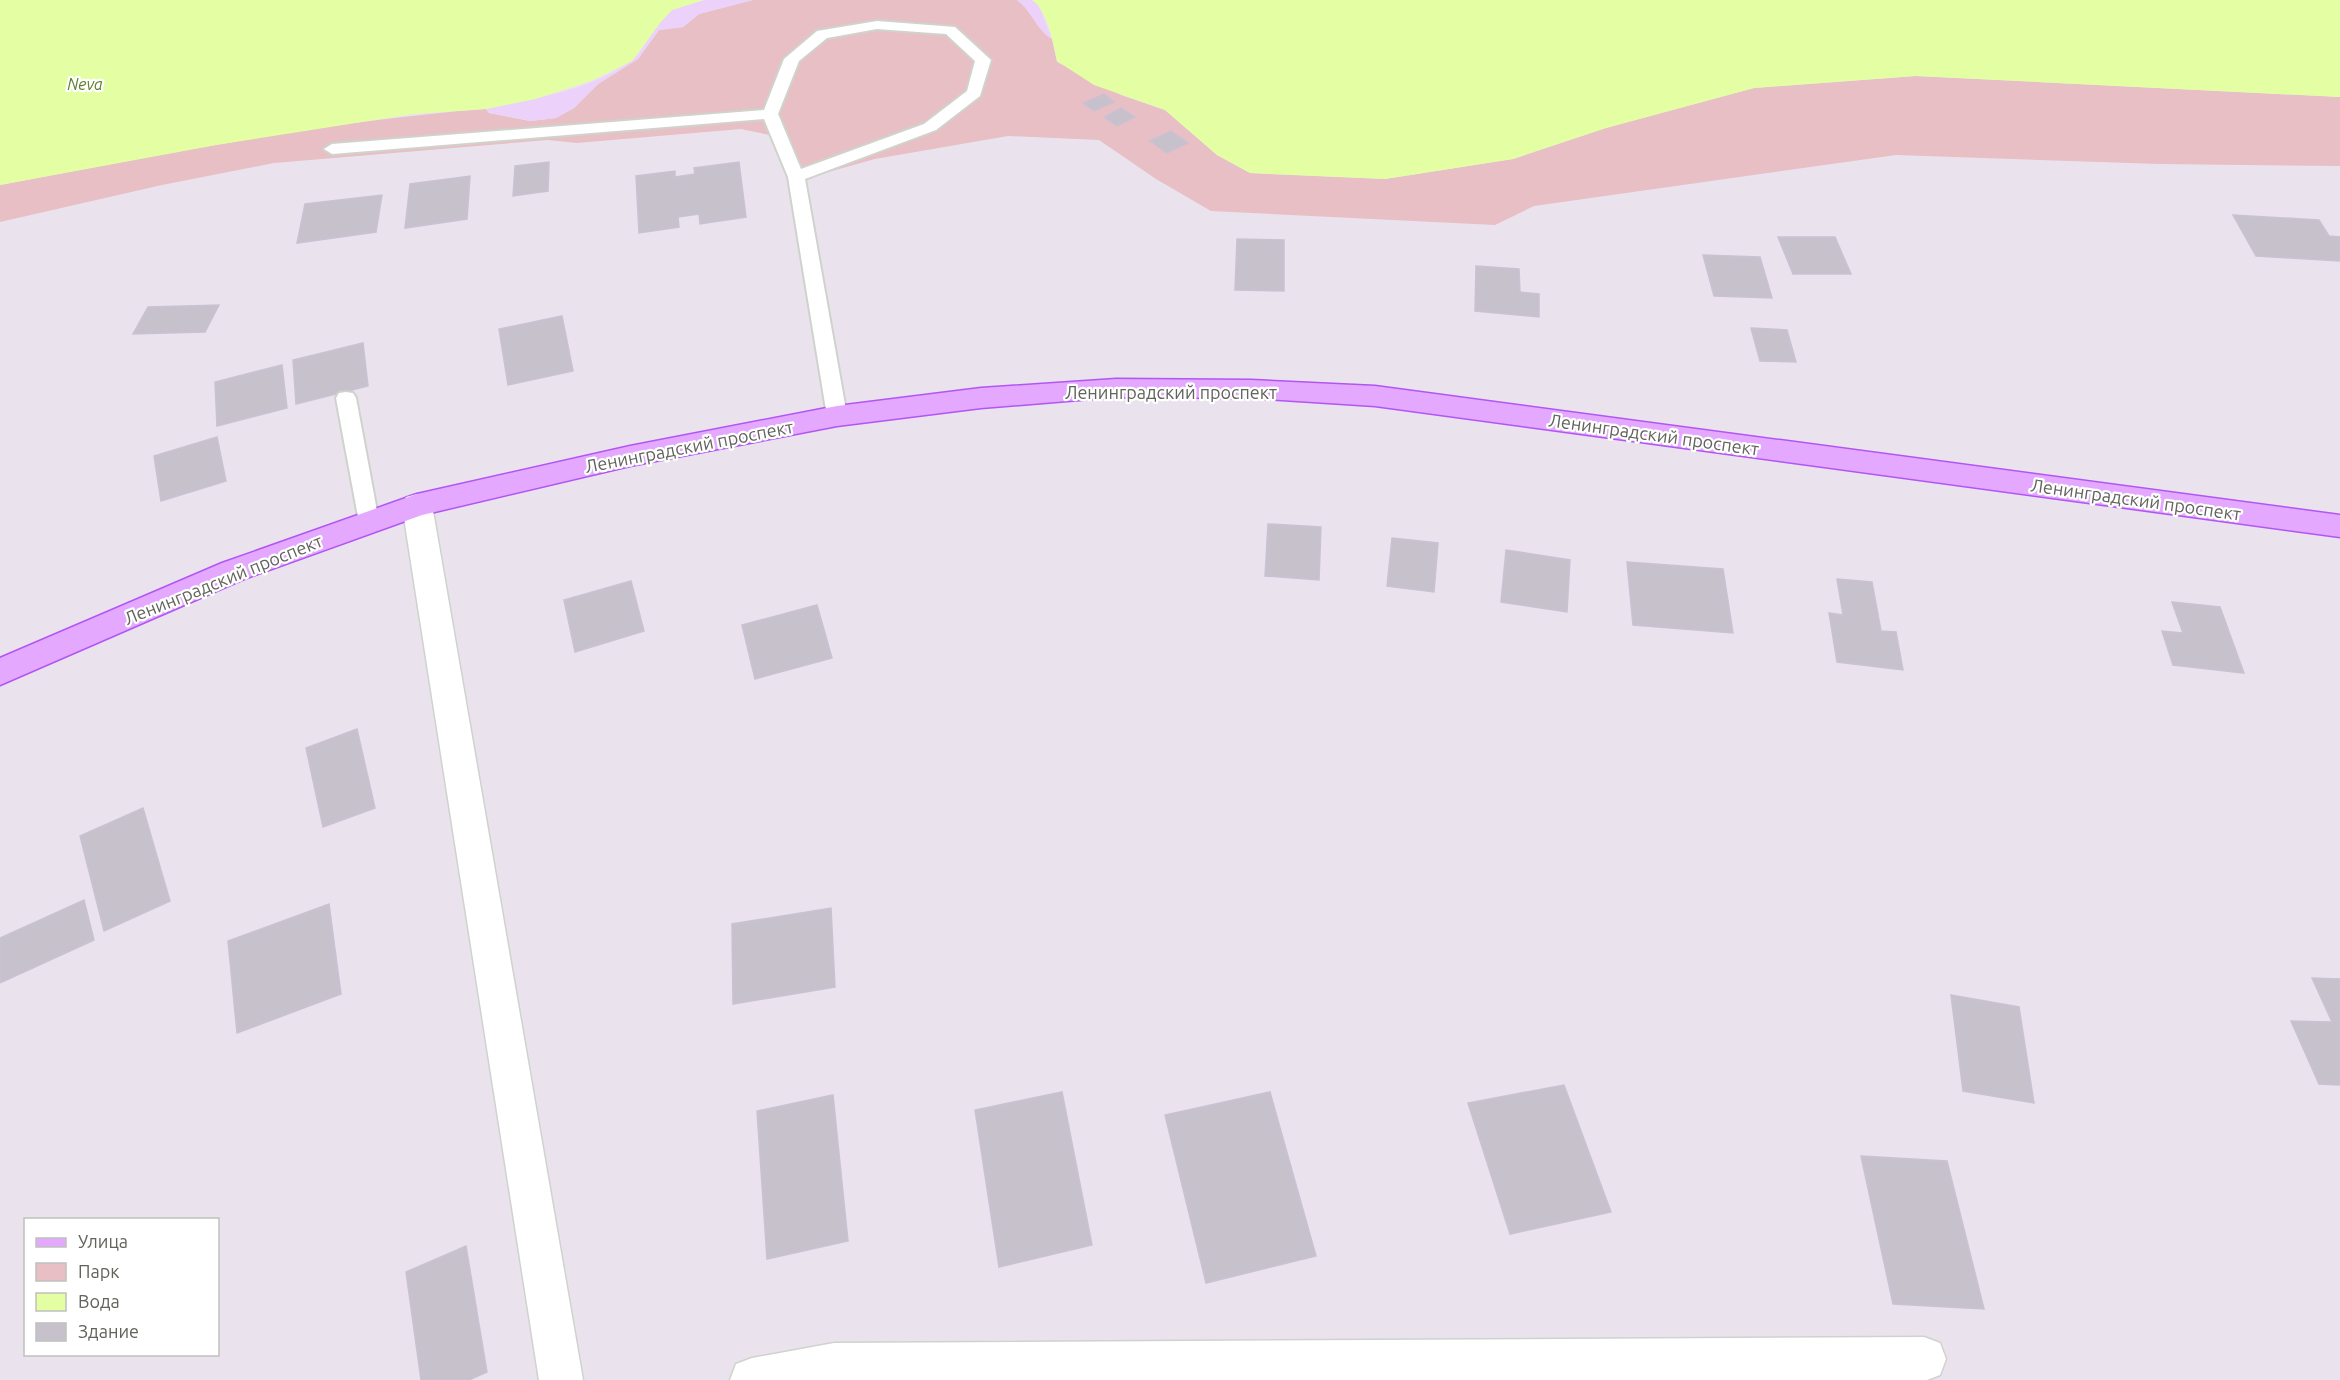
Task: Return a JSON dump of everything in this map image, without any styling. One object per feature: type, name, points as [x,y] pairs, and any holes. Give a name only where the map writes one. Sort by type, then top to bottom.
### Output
[{"type":"main road","name":"Ленинградский проспект","points":[[0,672],[233,571],[417,505],[630,456],[837,416],[981,398],[1116,388],[1251,389],[1375,396],[2340,526]]},
{"type":"street","points":[[417,505],[561,1380]]},
{"type":"street","points":[[752,1380],[834,1365],[1924,1359]]},
{"type":"lane","points":[[796,177],[930,127],[974,93],[983,60],[950,30],[877,25],[822,34],[792,59],[770,114],[796,177],[837,416]]},
{"type":"lane","points":[[332,149],[770,114]]},
{"type":"lane","points":[[346,398],[369,522]]},
{"type":"green space","points":[[753,0],[1017,0],[1052,39],[1057,62],[1121,95],[1165,110],[1217,155],[1250,173],[1385,179],[1513,159],[1606,128],[1754,88],[1916,76],[2340,97],[2340,166],[2159,164],[1896,155],[1534,206],[1495,225],[1211,211],[1156,179],[1099,140],[1008,136],[875,159],[803,179],[784,138],[741,129],[577,143],[548,140],[274,163],[162,185],[0,222],[0,185],[121,162],[303,130],[425,114],[486,109],[489,113],[530,121],[556,118],[574,108],[598,84],[638,59],[659,30],[683,27],[699,14]]},
{"type":"sand","points":[[704,0],[753,0],[699,14],[683,27],[659,30],[638,59],[598,84],[574,108],[556,118],[531,121],[489,113],[486,109],[579,87],[614,72],[636,57],[667,14],[674,9]]},
{"type":"sand","points":[[1017,0],[1032,0],[1038,4],[1052,39],[1042,30],[1027,9]]},
{"type":"water","name":"Neva","points":[[0,0],[704,0],[672,10],[632,61],[591,81],[535,99],[486,109],[413,114],[216,145],[0,185]]},
{"type":"water","points":[[1032,0],[2340,0],[2340,97],[1916,76],[1754,88],[1606,128],[1513,159],[1385,179],[1250,173],[1217,155],[1165,110],[1094,85],[1057,61],[1046,19]]},
{"type":"building","points":[[1104,94],[1114,102],[1094,111],[1083,103]]},
{"type":"building","points":[[1121,108],[1135,117],[1117,126],[1104,117]]},
{"type":"building","points":[[1171,131],[1188,143],[1167,153],[1150,141]]},
{"type":"building","points":[[549,162],[548,191],[513,196],[515,166]]},
{"type":"building","points":[[739,162],[746,217],[700,224],[699,214],[678,217],[679,227],[639,233],[636,176],[675,171],[675,177],[695,174],[694,168]]},
{"type":"building","points":[[470,176],[467,219],[405,228],[410,184]]},
{"type":"building","points":[[382,195],[376,232],[297,243],[305,204]]},
{"type":"building","points":[[2233,215],[2319,220],[2329,236],[2340,237],[2340,261],[2256,256]]},
{"type":"building","points":[[1778,237],[1835,237],[1851,274],[1793,274]]},
{"type":"building","points":[[1237,239],[1284,240],[1284,291],[1235,290]]},
{"type":"building","points":[[1703,255],[1760,257],[1772,298],[1714,296]]},
{"type":"building","points":[[1476,266],[1519,269],[1520,292],[1539,294],[1539,317],[1475,311]]},
{"type":"building","points":[[219,305],[205,332],[133,334],[148,307]]},
{"type":"building","points":[[562,316],[573,371],[508,385],[499,329]]},
{"type":"building","points":[[1751,328],[1787,330],[1796,362],[1760,361]]},
{"type":"building","points":[[363,343],[368,386],[296,404],[293,360]]},
{"type":"building","points":[[282,365],[287,408],[217,426],[215,382]]},
{"type":"building","points":[[217,437],[226,481],[161,501],[154,456]]},
{"type":"building","points":[[1268,524],[1321,527],[1319,580],[1265,576]]},
{"type":"building","points":[[1392,538],[1438,543],[1434,592],[1387,586]]},
{"type":"building","points":[[1506,550],[1570,560],[1567,612],[1501,602]]},
{"type":"building","points":[[1627,562],[1723,569],[1733,633],[1633,625]]},
{"type":"building","points":[[1837,579],[1872,582],[1881,631],[1896,632],[1903,670],[1837,662],[1829,613],[1843,615]]},
{"type":"building","points":[[631,581],[644,631],[575,652],[564,600]]},
{"type":"building","points":[[2172,602],[2220,607],[2244,673],[2173,665],[2162,631],[2183,633]]},
{"type":"building","points":[[817,605],[832,658],[755,679],[742,625]]},
{"type":"building","points":[[357,729],[375,808],[323,827],[306,748]]},
{"type":"building","points":[[143,808],[170,901],[104,931],[80,836]]},
{"type":"building","points":[[84,900],[94,940],[0,983],[0,938]]},
{"type":"building","points":[[329,904],[341,994],[237,1033],[228,941]]},
{"type":"building","points":[[831,908],[835,987],[733,1004],[732,924]]},
{"type":"building","points":[[2312,978],[2340,979],[2340,1085],[2319,1084],[2291,1021],[2332,1022]]},
{"type":"building","points":[[1951,995],[2019,1007],[2034,1103],[1963,1091]]},
{"type":"building","points":[[1564,1085],[1611,1212],[1510,1234],[1468,1103]]},
{"type":"building","points":[[1062,1092],[1092,1245],[999,1267],[975,1110]]},
{"type":"building","points":[[1270,1092],[1316,1256],[1206,1283],[1165,1115]]},
{"type":"building","points":[[833,1095],[848,1241],[767,1259],[757,1111]]},
{"type":"building","points":[[1861,1156],[1947,1161],[1984,1309],[1893,1304]]},
{"type":"building","points":[[466,1246],[487,1372],[469,1380],[421,1380],[406,1272]]}]
